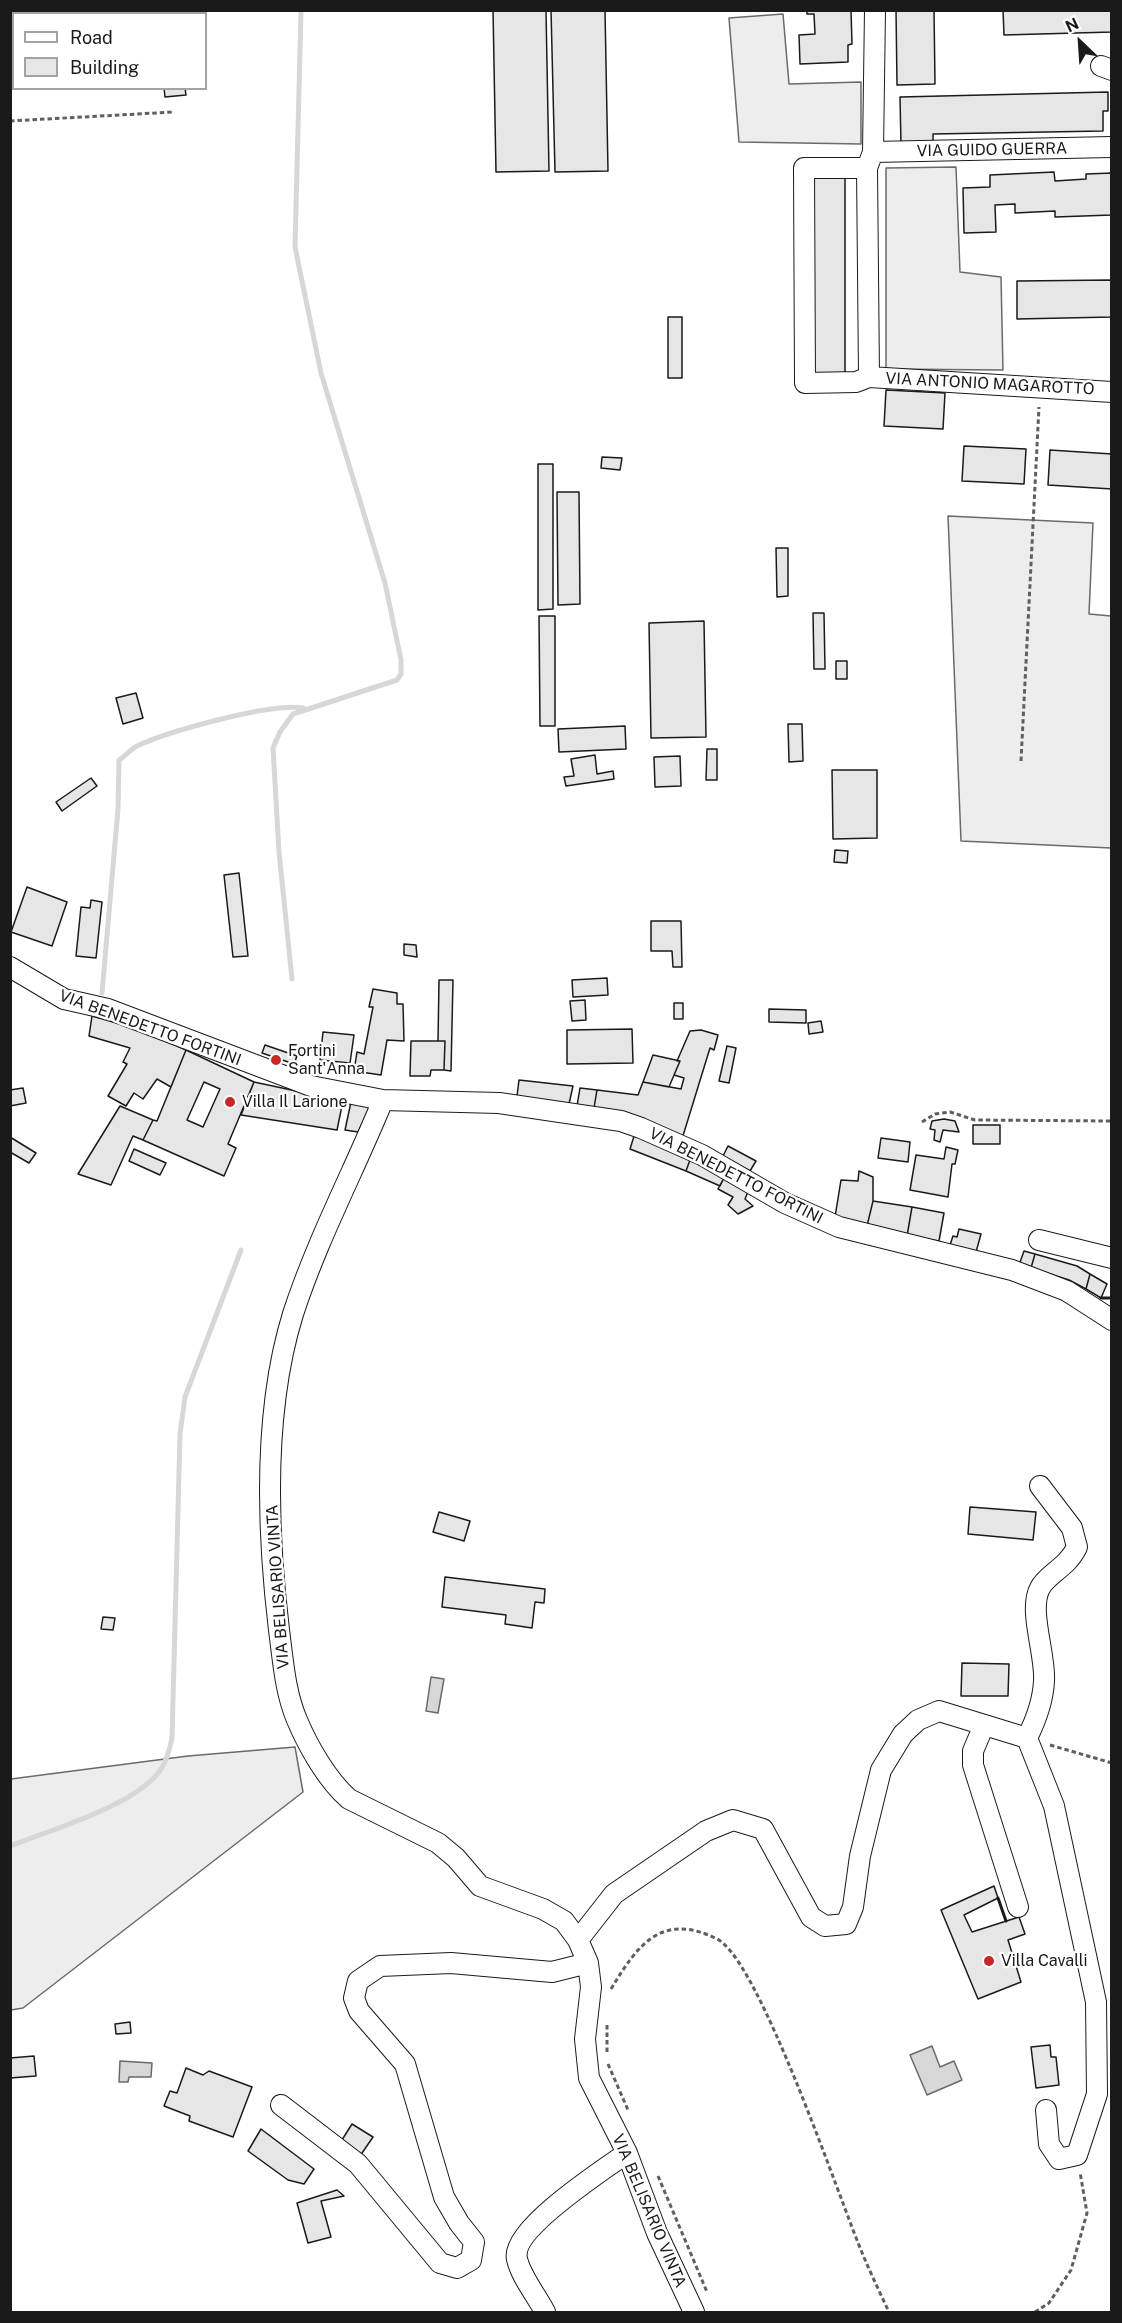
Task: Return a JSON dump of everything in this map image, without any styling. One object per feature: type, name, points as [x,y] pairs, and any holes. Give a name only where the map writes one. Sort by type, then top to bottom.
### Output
[{"type":"street","points":[[869,377],[870,160],[875,10]]},
{"type":"street","name":"VIA GUIDO GUERRA","points":[[869,377],[856,382],[805,383],[804,168],[870,160],[1112,147]]},
{"type":"street","name":"VIA ANTONIO MAGAROTTO","points":[[869,377],[1112,392]]},
{"type":"street","name":"VIA BENEDETTO FORTINI","points":[[10,967],[64,999],[108,1009],[273,1074],[311,1086],[383,1100],[499,1102],[621,1121],[702,1155],[785,1203],[839,1227],[1012,1270],[1067,1291],[1111,1317]]},
{"type":"street","name":"VIA BELISARIO VINTA","points":[[383,1100],[307,1276],[282,1358],[273,1415],[271,1524],[276,1608],[285,1676],[297,1719],[337,1788],[348,1799],[438,1843],[456,1858],[480,1886],[543,1909],[564,1921],[578,1940],[588,1963],[591,1987],[585,2039],[586,2067],[593,2089],[627,2153],[660,2241],[694,2313]]},
{"type":"street","points":[[1039,1240],[1112,1258]]},
{"type":"street","points":[[1027,1738],[1038,1718],[1045,1679],[1036,1602],[1040,1587],[1071,1561],[1077,1548],[1072,1528],[1040,1486]]},
{"type":"street","points":[[578,1940],[614,1894],[706,1831],[733,1820],[763,1829],[810,1917],[825,1926],[846,1924],[854,1907],[860,1856],[881,1770],[903,1734],[918,1720],[939,1711],[1027,1738]]},
{"type":"street","points":[[984,1725],[973,1751],[973,1766],[1018,1907]]},
{"type":"street","points":[[1027,1738],[1054,1806],[1096,2002],[1097,2094],[1077,2155],[1059,2159],[1049,2144],[1046,2110]]},
{"type":"street","points":[[281,2105],[358,2164],[440,2263],[457,2268],[471,2260],[474,2242],[459,2223],[444,2197],[405,2064],[359,2011],[354,1998],[358,1981],[380,1966],[451,1963],[552,1972],[588,1963]]},
{"type":"street","points":[[545,2313],[517,2258],[519,2242],[538,2220],[627,2153]]},
{"type":"path","points":[[10,122],[174,112]]},
{"type":"path","points":[[1021,761],[1040,387]]},
{"type":"path","points":[[922,1122],[935,1114],[950,1112],[975,1120],[1112,1120]]},
{"type":"path","points":[[1027,1738],[1112,1762]]},
{"type":"path","points":[[608,1993],[634,1952],[657,1932],[685,1928],[719,1939],[738,1962],[769,2016],[863,2257],[889,2313]]},
{"type":"path","points":[[608,2016],[606,2061],[630,2114]]},
{"type":"path","points":[[1035,2313],[1049,2303],[1071,2270],[1087,2213],[1077,2155]]},
{"type":"path","points":[[653,2167],[712,2302]]},
{"type":"shaded area","points":[[783,14],[789,84],[861,82],[861,144],[739,142],[729,18]]},
{"type":"shaded area","points":[[956,167],[960,272],[1001,277],[1003,370],[886,369],[886,168]]},
{"type":"shaded area","points":[[948,516],[1093,523],[1089,614],[1111,616],[1111,848],[961,841]]},
{"type":"shaded area","points":[[431,1677],[444,1679],[438,1713],[426,1711]]},
{"type":"shaded area","points":[[295,1747],[303,1792],[23,2008],[11,2010],[11,1779],[188,1756]]},
{"type":"shaded area","points":[[932,2046],[940,2067],[954,2061],[962,2080],[927,2095],[910,2055]]},
{"type":"shaded area","points":[[120,2061],[152,2063],[151,2077],[129,2077],[128,2082],[119,2082]]},
{"type":"building","points":[[493,10],[546,10],[549,171],[496,172]]},
{"type":"building","points":[[551,10],[605,10],[608,171],[555,172]]},
{"type":"building","points":[[807,10],[851,10],[852,44],[848,45],[848,62],[800,64],[799,35],[815,34],[814,14],[807,14]]},
{"type":"building","points":[[896,10],[934,10],[935,84],[897,85]]},
{"type":"building","points":[[1003,10],[1112,10],[1112,32],[1004,35]]},
{"type":"building","points":[[164,90],[185,90],[186,95],[165,97]]},
{"type":"building","points":[[1108,92],[1108,111],[1103,111],[1103,131],[933,134],[933,145],[901,145],[900,97]]},
{"type":"building","points":[[808,172],[845,172],[845,377],[811,377]]},
{"type":"building","points":[[1054,172],[1055,181],[1086,179],[1086,174],[1112,173],[1112,215],[1055,217],[1055,211],[1015,213],[1015,204],[995,205],[996,232],[964,233],[963,188],[990,187],[990,175]]},
{"type":"building","points":[[1112,280],[1112,317],[1017,319],[1017,281]]},
{"type":"building","points":[[668,317],[682,317],[682,378],[668,378]]},
{"type":"building","points":[[886,390],[945,393],[943,429],[884,426]]},
{"type":"building","points":[[964,446],[1026,449],[1024,484],[962,481]]},
{"type":"building","points":[[1050,450],[1112,454],[1112,489],[1048,485]]},
{"type":"building","points":[[602,457],[622,458],[620,470],[601,468]]},
{"type":"building","points":[[538,464],[553,464],[553,609],[538,610]]},
{"type":"building","points":[[557,492],[579,492],[580,604],[558,605]]},
{"type":"building","points":[[776,548],[788,548],[788,596],[777,597]]},
{"type":"building","points":[[813,613],[824,613],[825,669],[814,669]]},
{"type":"building","points":[[539,616],[555,616],[555,726],[540,726]]},
{"type":"building","points":[[704,621],[706,737],[651,738],[649,623]]},
{"type":"building","points":[[836,661],[847,661],[847,679],[836,679]]},
{"type":"building","points":[[136,693],[143,718],[123,724],[116,698]]},
{"type":"building","points":[[788,724],[802,724],[803,761],[789,762]]},
{"type":"building","points":[[625,726],[626,749],[559,752],[558,729]]},
{"type":"building","points":[[707,749],[717,749],[717,780],[706,780]]},
{"type":"building","points":[[595,755],[597,774],[613,771],[614,779],[566,786],[564,777],[574,776],[571,759]]},
{"type":"building","points":[[680,756],[681,786],[655,787],[654,757]]},
{"type":"building","points":[[832,770],[877,770],[877,838],[833,839]]},
{"type":"building","points":[[91,778],[97,786],[62,811],[56,802]]},
{"type":"building","points":[[835,850],[848,851],[847,863],[834,862]]},
{"type":"building","points":[[239,873],[248,956],[233,957],[224,875]]},
{"type":"building","points":[[27,887],[67,902],[52,946],[11,932]]},
{"type":"building","points":[[91,900],[102,902],[96,958],[76,956],[81,907],[90,908]]},
{"type":"building","points":[[651,921],[681,921],[682,967],[673,967],[672,951],[651,951]]},
{"type":"building","points":[[404,944],[416,945],[417,957],[404,955]]},
{"type":"building","points":[[607,978],[608,995],[573,997],[572,980]]},
{"type":"building","points":[[439,980],[453,980],[451,1071],[444,1070],[445,1041],[438,1041]]},
{"type":"building","points":[[373,989],[397,993],[397,1004],[403,1004],[404,1041],[387,1040],[381,1075],[354,1071],[357,1052],[364,1054],[373,1007],[369,1007]]},
{"type":"building","points":[[585,1000],[586,1020],[572,1021],[570,1001]]},
{"type":"building","points":[[674,1003],[683,1003],[683,1019],[674,1019]]},
{"type":"building","points":[[769,1009],[806,1010],[806,1023],[769,1022]]},
{"type":"building","points":[[92,1016],[141,1030],[186,1050],[171,1087],[157,1079],[143,1099],[134,1093],[126,1106],[108,1096],[127,1064],[123,1062],[130,1048],[89,1036]]},
{"type":"building","points":[[821,1021],[823,1032],[809,1034],[808,1023]]},
{"type":"building","points":[[632,1029],[633,1063],[567,1064],[567,1030]]},
{"type":"building","points":[[701,1030],[718,1035],[714,1050],[710,1048],[682,1139],[594,1108],[597,1090],[638,1095],[643,1082],[681,1089],[684,1078],[674,1075],[680,1061],[677,1061],[690,1031]]},
{"type":"building","points":[[323,1032],[354,1035],[350,1063],[320,1060]]},
{"type":"building","points":[[411,1041],[445,1041],[444,1070],[431,1070],[430,1076],[410,1076]]},
{"type":"building","points":[[265,1045],[297,1056],[294,1064],[262,1053]]},
{"type":"building","points":[[727,1046],[736,1048],[729,1083],[719,1081]]},
{"type":"building","name":"Villa Il Larione","points":[[186,1050],[254,1082],[228,1144],[236,1148],[224,1176],[143,1140],[153,1120],[157,1121]],"holes":[[[204,1082],[220,1089],[203,1127],[187,1120]]]},
{"type":"building","points":[[653,1055],[680,1061],[669,1087],[643,1082]]},
{"type":"building","points":[[519,1080],[573,1086],[569,1104],[517,1096]]},
{"type":"building","points":[[254,1082],[343,1101],[337,1130],[241,1115]]},
{"type":"building","points":[[23,1088],[26,1103],[10,1106],[10,1090]]},
{"type":"building","points":[[580,1088],[597,1090],[594,1108],[577,1106]]},
{"type":"building","points":[[351,1102],[368,1106],[369,1109],[358,1132],[345,1130]]},
{"type":"building","points":[[120,1106],[153,1120],[143,1140],[133,1136],[111,1185],[78,1174]]},
{"type":"building","points":[[944,1119],[955,1121],[959,1132],[943,1130],[940,1142],[934,1140],[935,1130],[930,1129],[932,1121]]},
{"type":"building","points":[[973,1125],[1000,1125],[1000,1144],[973,1144]]},
{"type":"building","points":[[635,1133],[691,1157],[686,1171],[630,1149]]},
{"type":"building","points":[[10,1137],[36,1153],[29,1163],[10,1152]]},
{"type":"building","points":[[881,1138],[910,1142],[908,1162],[878,1158]]},
{"type":"building","points":[[728,1146],[756,1161],[750,1171],[723,1156]]},
{"type":"building","points":[[946,1147],[958,1150],[955,1164],[952,1164],[948,1197],[910,1190],[916,1155],[944,1159]]},
{"type":"building","points":[[134,1149],[166,1163],[160,1175],[129,1161]]},
{"type":"building","points":[[691,1157],[726,1174],[720,1186],[686,1171]]},
{"type":"building","points":[[859,1171],[873,1177],[873,1201],[867,1226],[835,1217],[841,1180],[858,1181]]},
{"type":"building","points":[[726,1174],[749,1189],[745,1199],[753,1206],[738,1214],[728,1205],[733,1197],[718,1189]]},
{"type":"building","points":[[873,1201],[912,1207],[907,1236],[867,1226]]},
{"type":"building","points":[[912,1207],[944,1213],[939,1241],[907,1236]]},
{"type":"building","points":[[959,1229],[981,1234],[976,1252],[950,1245],[953,1236],[957,1237]]},
{"type":"building","points":[[1024,1251],[1035,1254],[1031,1268],[1019,1265]]},
{"type":"building","points":[[1035,1254],[1077,1266],[1090,1274],[1086,1289],[1069,1280],[1031,1268]]},
{"type":"building","points":[[1090,1274],[1107,1284],[1101,1298],[1086,1289]]},
{"type":"building","points":[[970,1507],[1036,1512],[1033,1540],[968,1534]]},
{"type":"building","points":[[439,1512],[470,1521],[464,1541],[433,1532]]},
{"type":"building","points":[[445,1577],[545,1589],[544,1603],[535,1602],[532,1628],[505,1624],[506,1615],[442,1607]]},
{"type":"building","points":[[103,1617],[115,1618],[113,1630],[101,1629]]},
{"type":"building","points":[[962,1663],[1009,1664],[1008,1696],[961,1696]]},
{"type":"building","name":"Villa Cavalli","points":[[994,1886],[998,1898],[964,1915],[972,1932],[1019,1917],[1025,1934],[1008,1940],[1021,1982],[978,1999],[941,1910]]},
{"type":"building","points":[[130,2022],[131,2033],[116,2034],[115,2024]]},
{"type":"building","points":[[1050,2045],[1051,2057],[1056,2057],[1059,2085],[1036,2088],[1031,2047]]},
{"type":"building","points":[[34,2056],[36,2076],[10,2078],[10,2058]]},
{"type":"building","points":[[186,2068],[203,2075],[209,2071],[252,2087],[233,2137],[189,2121],[190,2116],[164,2106],[170,2091],[177,2093]]},
{"type":"building","points":[[352,2124],[373,2137],[360,2156],[340,2143]]},
{"type":"building","points":[[261,2129],[314,2169],[304,2184],[288,2180],[248,2151]]},
{"type":"building","points":[[337,2190],[344,2196],[321,2201],[331,2237],[308,2243],[297,2203]]},
{"type":"waterway","points":[[292,979],[279,852],[273,748],[280,732],[293,714],[397,680],[401,674],[401,660],[385,583],[321,373],[295,247],[301,10]]},
{"type":"waterway","points":[[102,993],[118,809],[119,760],[137,746],[195,726],[244,714],[303,708]]},
{"type":"waterway","points":[[10,1846],[90,1816],[131,1796],[159,1772],[166,1760],[172,1738],[180,1434],[185,1397],[241,1250]]},
{"type":"wall","points":[[1101,1298],[1112,1298]]},
{"type":"wall","points":[[998,1898],[1006,1921]]},
{"type":"place","name":"Fortini Sant'Anna","points":[[276,1060]]},
{"type":"place","name":"Villa Il Larione","points":[[230,1102]]},
{"type":"place","name":"Villa Cavalli","points":[[989,1961]]}]
